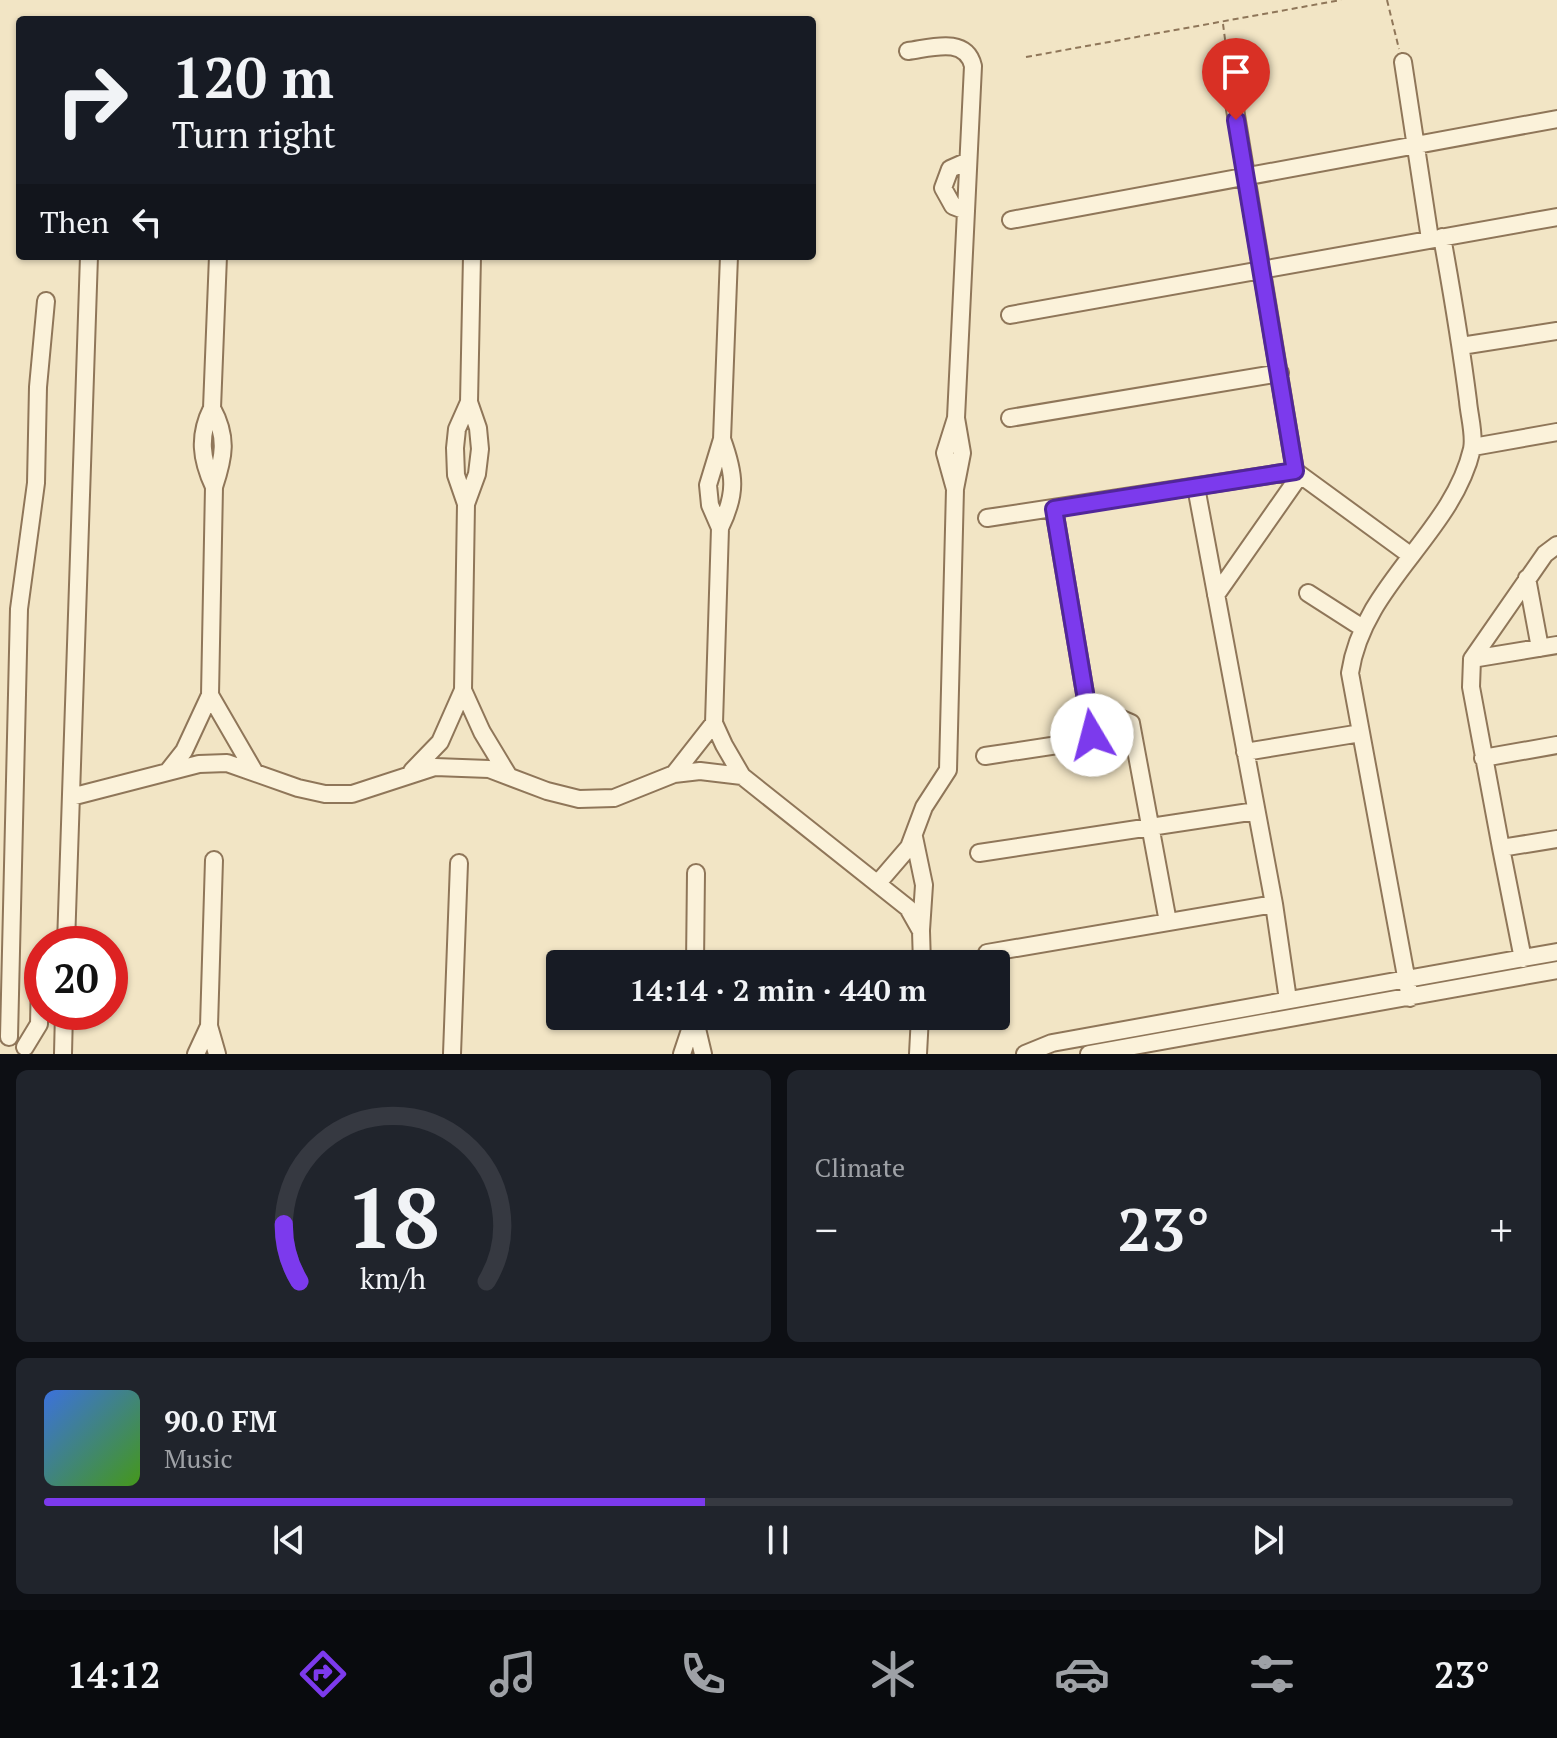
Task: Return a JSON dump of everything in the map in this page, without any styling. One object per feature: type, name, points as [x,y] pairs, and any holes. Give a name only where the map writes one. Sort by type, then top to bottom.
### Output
[{"type":"street","points":[[878,883],[897,865],[914,837],[924,807],[946,774],[949,764],[955,489],[962,453],[956,418],[973,66],[970,56],[957,46],[908,51]]},
{"type":"street","points":[[1403,62],[1416,142],[1461,346],[1473,447],[1433,528],[1410,555],[1361,627],[1350,673],[1410,998]]},
{"type":"street","points":[[1232,91],[1298,473],[1410,555]]},
{"type":"street","points":[[1011,220],[1245,178],[1416,142],[1557,119]]},
{"type":"street","points":[[966,211],[948,201],[943,188],[950,169],[968,161]]},
{"type":"street","points":[[1010,315],[1557,217]]},
{"type":"street","points":[[67,926],[89,260]]},
{"type":"street","points":[[169,770],[184,751],[210,695],[214,487],[222,465],[223,445],[222,426],[212,408],[218,260]]},
{"type":"street","points":[[409,774],[440,742],[463,690],[466,504],[477,474],[480,449],[478,428],[469,402],[472,260]]},
{"type":"street","points":[[720,528],[710,505],[708,485],[722,439],[729,260]]},
{"type":"street","points":[[36,1030],[26,1051],[4,1036],[19,609],[36,483],[38,387],[46,301]]},
{"type":"street","points":[[1461,346],[1557,331]]},
{"type":"street","points":[[1010,418],[1280,373]]},
{"type":"street","points":[[466,504],[456,475],[455,448],[457,429],[469,402]]},
{"type":"street","points":[[1473,447],[1557,432]]},
{"type":"street","points":[[722,439],[731,464],[733,483],[731,505],[720,528],[714,723],[742,776],[908,908],[921,931]]},
{"type":"street","points":[[987,518],[1298,473]]},
{"type":"street","points":[[1216,595],[1298,473]]},
{"type":"street","points":[[1196,487],[1274,904],[1288,1000]]},
{"type":"street","points":[[985,756],[1084,741],[1092,735],[1054,509]]},
{"type":"street","points":[[1523,959],[1483,758],[1471,687],[1472,659],[1527,578],[1545,554],[1557,545]]},
{"type":"street","points":[[1472,659],[1549,646],[1527,578]]},
{"type":"street","points":[[1308,593],[1361,627]]},
{"type":"street","points":[[463,690],[482,732],[508,775]]},
{"type":"street","points":[[210,695],[254,771]]},
{"type":"street","points":[[1091,722],[1124,717],[1131,723],[1168,922]]},
{"type":"street","points":[[674,774],[714,723]]},
{"type":"street","points":[[1245,752],[1361,733]]},
{"type":"street","points":[[1483,758],[1557,745]]},
{"type":"street","points":[[71,797],[169,770],[227,763],[298,788],[338,794],[352,794],[382,786],[435,767],[489,769],[547,791],[579,799],[614,798],[674,774],[700,771],[742,776]]},
{"type":"street","points":[[979,853],[1256,811]]},
{"type":"street","points":[[914,837],[924,885],[922,950]]},
{"type":"street","points":[[1501,848],[1557,839]]},
{"type":"street","points":[[214,860],[209,1026],[217,1054]]},
{"type":"street","points":[[452,1054],[459,863]]},
{"type":"street","points":[[695,950],[696,873]]},
{"type":"street","points":[[1005,950],[1274,904]]},
{"type":"street","points":[[1025,1054],[1052,1043],[1557,952]]},
{"type":"street","points":[[1089,1054],[1557,970]]},
{"type":"street","points":[[196,1054],[209,1026]]},
{"type":"street","points":[[63,1054],[64,1030]]},
{"type":"street","points":[[682,1054],[690,1030]]},
{"type":"street","points":[[697,1030],[703,1054]]},
{"type":"street","points":[[918,1054],[919,1030]]},
{"type":"path","points":[[1026,57],[1341,0]]},
{"type":"path","points":[[1387,0],[1403,62]]},
{"type":"path","points":[[1223,23],[1232,91]]},
{"type":"route","points":[[1092,735],[1054,509],[1295,471],[1236,120]]}]
